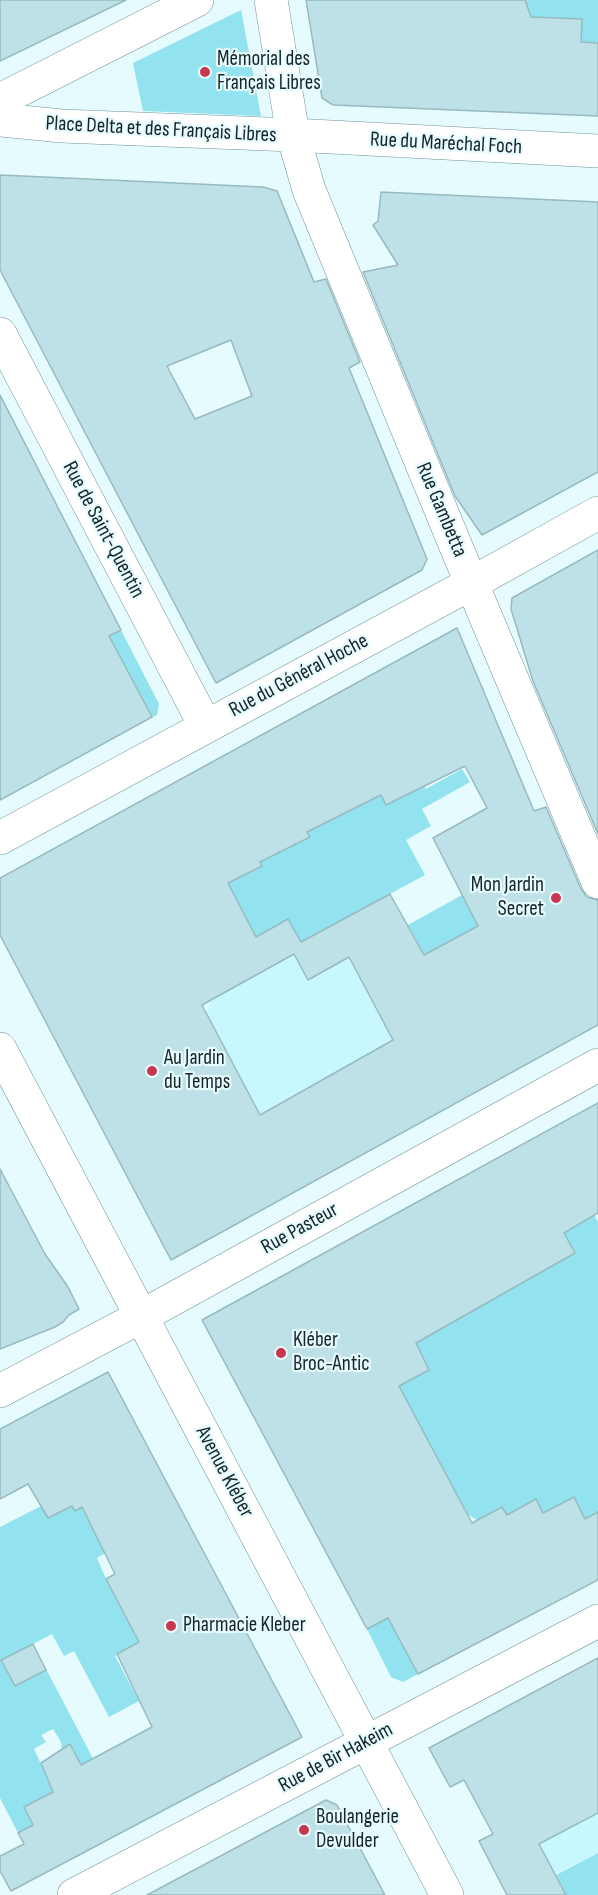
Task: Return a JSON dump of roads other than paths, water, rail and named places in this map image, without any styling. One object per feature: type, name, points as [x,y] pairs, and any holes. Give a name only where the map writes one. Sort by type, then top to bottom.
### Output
[{"type":"street","name":"Place Delta et des Français Libres","points":[[0,100],[197,0]]},
{"type":"street","name":"Place Delta et des Français Libres","points":[[0,120],[62,126],[293,135],[271,0]]},
{"type":"street","name":"Rue du Maréchal Foch","points":[[293,135],[598,152]]},
{"type":"street","name":"Rue Gambetta","points":[[293,135],[309,190],[598,882]]},
{"type":"street","name":"Rue de Saint-Quentin","points":[[0,334],[206,727]]},
{"type":"street","name":"Rue du Général Hoche","points":[[0,838],[472,584],[598,513]]},
{"type":"street","name":"Avenue Kléber","points":[[0,1049],[447,1895]]},
{"type":"street","name":"Rue Pasteur","points":[[0,1391],[142,1316],[598,1065]]},
{"type":"street","name":"Rue de Bir Hakeim","points":[[74,1895],[598,1621]]},
{"type":"place","name":"Mémorial des Français Libres","points":[[205,72]]},
{"type":"place","name":"Mon Jardin Secret","points":[[556,898]]},
{"type":"place","name":"Au Jardin du Temps","points":[[152,1071]]},
{"type":"place","name":"Kléber Broc-Antic","points":[[281,1353]]},
{"type":"place","name":"Pharmacie Kleber","points":[[171,1626]]},
{"type":"place","name":"Boulangerie Devulder","points":[[304,1830]]}]
